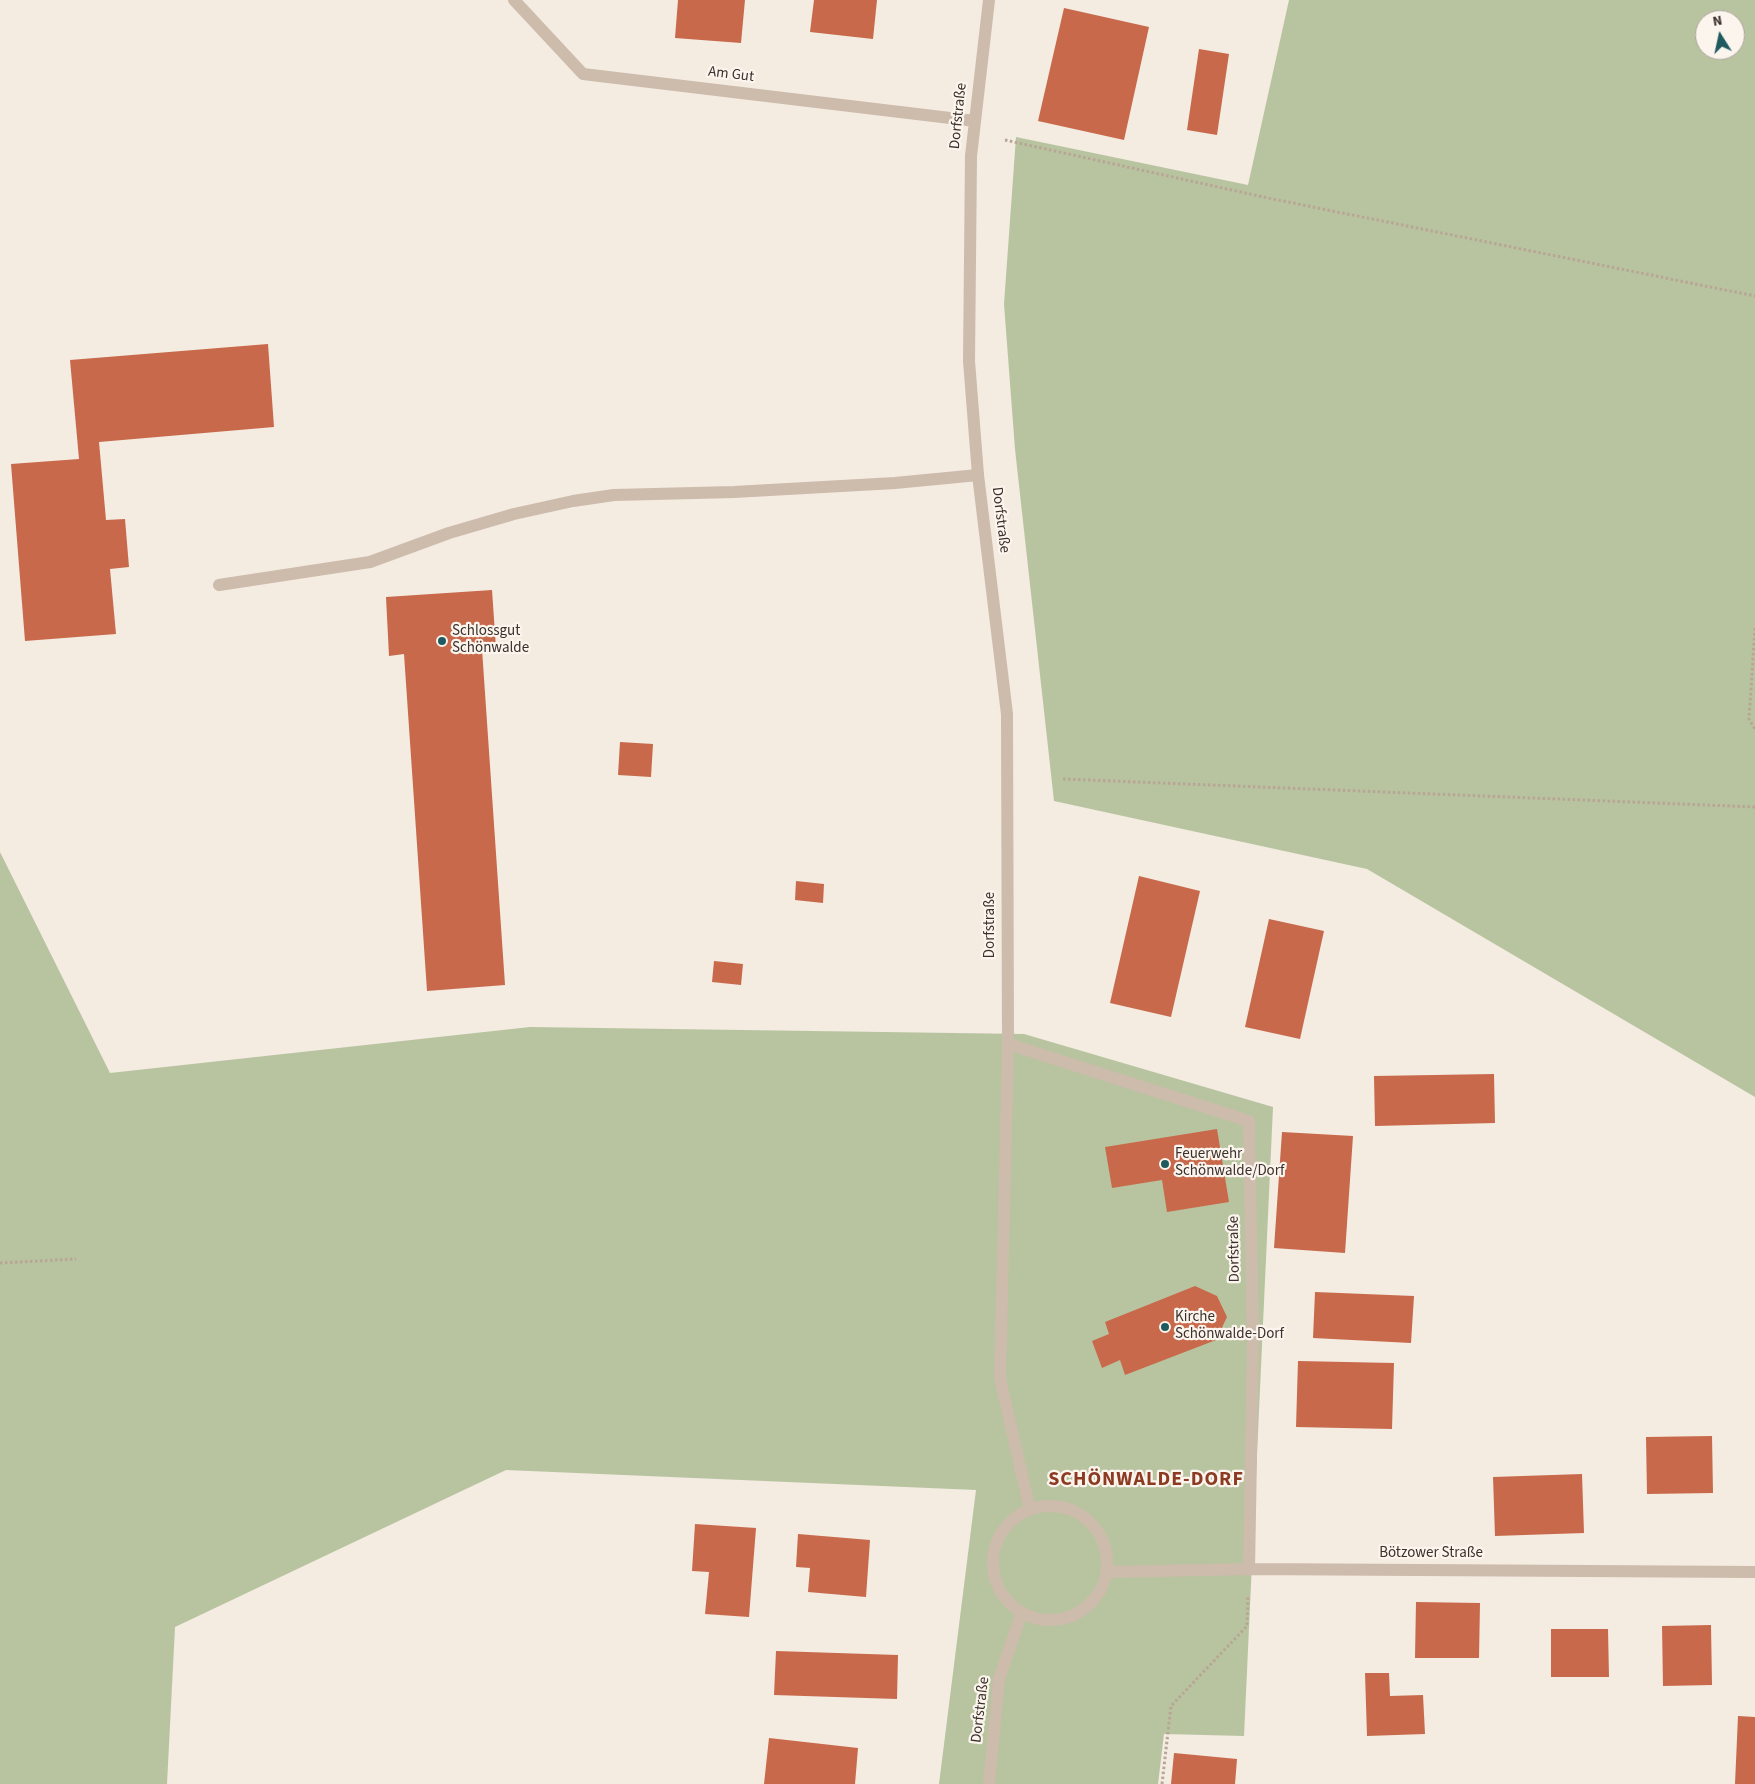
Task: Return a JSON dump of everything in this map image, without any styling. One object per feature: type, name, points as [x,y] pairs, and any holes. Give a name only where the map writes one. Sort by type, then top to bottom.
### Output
[{"type":"street","name":"Am Gut","points":[[514,0],[583,74],[974,121]]},
{"type":"street","name":"Dorfstraße","points":[[989,0],[974,121],[972,156],[969,361],[978,475],[1007,714],[1008,1044],[1000,1378],[1030,1510]]},
{"type":"street","points":[[219,585],[370,562],[442,536],[514,514],[614,494],[734,492],[895,483],[978,475]]},
{"type":"street","name":"Dorfstraße","points":[[1008,1044],[1249,1121],[1253,1344],[1249,1569]]},
{"type":"street","points":[[1047,1506],[1063,1507],[1080,1514],[1093,1525],[1102,1539],[1107,1555],[1107,1572],[1101,1590],[1090,1604],[1075,1614],[1057,1619],[1039,1619],[1022,1612],[1008,1601],[998,1586],[993,1568],[994,1550],[1002,1533],[1014,1519],[1030,1510],[1047,1506]]},
{"type":"street","name":"Bötzower Straße","points":[[1107,1572],[1249,1569],[1755,1572]]},
{"type":"street","name":"Dorfstraße","points":[[989,1784],[999,1679],[1022,1612]]},
{"type":"path","points":[[1005,140],[1268,198],[1755,296]]},
{"type":"path","points":[[1755,628],[1749,718],[1755,729]]},
{"type":"path","points":[[1063,779],[1755,808]]},
{"type":"path","points":[[0,1263],[76,1259]]},
{"type":"path","points":[[1162,1784],[1171,1706],[1247,1626],[1249,1569]]},
{"type":"green space","points":[[1289,0],[1755,0],[1755,1097],[1367,869],[1054,801],[1015,449],[1004,304],[1016,137],[1248,185]]},
{"type":"green space","points":[[0,852],[110,1073],[530,1027],[1024,1034],[1273,1107],[1244,1736],[1164,1734],[1158,1784],[939,1784],[976,1490],[506,1470],[175,1627],[167,1784],[0,1784]]},
{"type":"building","points":[[678,0],[745,0],[741,43],[675,38]]},
{"type":"building","points":[[814,0],[877,0],[873,39],[810,32]]},
{"type":"building","points":[[1064,8],[1149,27],[1124,140],[1038,121]]},
{"type":"building","points":[[1199,49],[1229,54],[1217,135],[1187,130]]},
{"type":"building","points":[[268,344],[274,427],[99,442],[106,520],[125,519],[129,567],[110,569],[116,634],[25,641],[11,464],[79,459],[70,360]]},
{"type":"building","points":[[492,590],[496,648],[482,649],[505,985],[427,991],[404,654],[389,656],[386,597]]},
{"type":"building","points":[[620,742],[653,744],[651,777],[618,775]]},
{"type":"building","points":[[1139,876],[1200,891],[1171,1017],[1110,1003]]},
{"type":"building","points":[[796,881],[824,884],[823,903],[795,900]]},
{"type":"building","points":[[1269,919],[1324,931],[1300,1039],[1245,1027]]},
{"type":"building","points":[[714,961],[743,964],[741,985],[712,982]]},
{"type":"building","points":[[1494,1074],[1495,1123],[1375,1126],[1374,1076]]},
{"type":"building","name":"Feuerwehr Schönwalde/Dorf","points":[[1217,1129],[1229,1202],[1167,1212],[1162,1180],[1112,1188],[1105,1147]]},
{"type":"building","points":[[1282,1132],[1353,1136],[1345,1253],[1274,1248]]},
{"type":"building","name":"Kirche Schönwalde-Dorf","points":[[1195,1286],[1217,1296],[1227,1317],[1216,1340],[1125,1375],[1120,1360],[1102,1368],[1092,1341],[1109,1334],[1105,1322]]},
{"type":"building","points":[[1315,1292],[1414,1296],[1411,1343],[1313,1338]]},
{"type":"building","points":[[1298,1361],[1394,1363],[1392,1429],[1296,1427]]},
{"type":"building","points":[[1712,1436],[1713,1493],[1647,1494],[1646,1437]]},
{"type":"building","points":[[1582,1474],[1584,1533],[1495,1536],[1493,1477]]},
{"type":"building","points":[[695,1524],[756,1528],[749,1617],[705,1614],[709,1572],[692,1571]]},
{"type":"building","points":[[798,1534],[870,1540],[866,1597],[808,1592],[810,1568],[796,1567]]},
{"type":"building","points":[[1416,1602],[1480,1603],[1479,1658],[1415,1658]]},
{"type":"building","points":[[1711,1625],[1712,1685],[1663,1686],[1662,1626]]},
{"type":"building","points":[[1551,1629],[1608,1629],[1609,1677],[1551,1677]]},
{"type":"building","points":[[776,1651],[898,1655],[897,1699],[774,1695]]},
{"type":"building","points":[[1365,1673],[1389,1673],[1390,1696],[1423,1695],[1425,1734],[1367,1736]]},
{"type":"building","points":[[1738,1716],[1755,1717],[1755,1784],[1735,1784]]},
{"type":"building","points":[[769,1738],[858,1748],[855,1784],[764,1784]]},
{"type":"building","points":[[1174,1753],[1237,1759],[1235,1784],[1171,1784]]},
{"type":"place","name":"Schlossgut Schönwalde","points":[[442,641]]},
{"type":"place","name":"Feuerwehr Schönwalde/Dorf","points":[[1165,1164]]},
{"type":"place","name":"Kirche Schönwalde-Dorf","points":[[1165,1327]]},
{"type":"district","name":"SCHÖNWALDE-DORF","points":[[1146,1481]]}]
